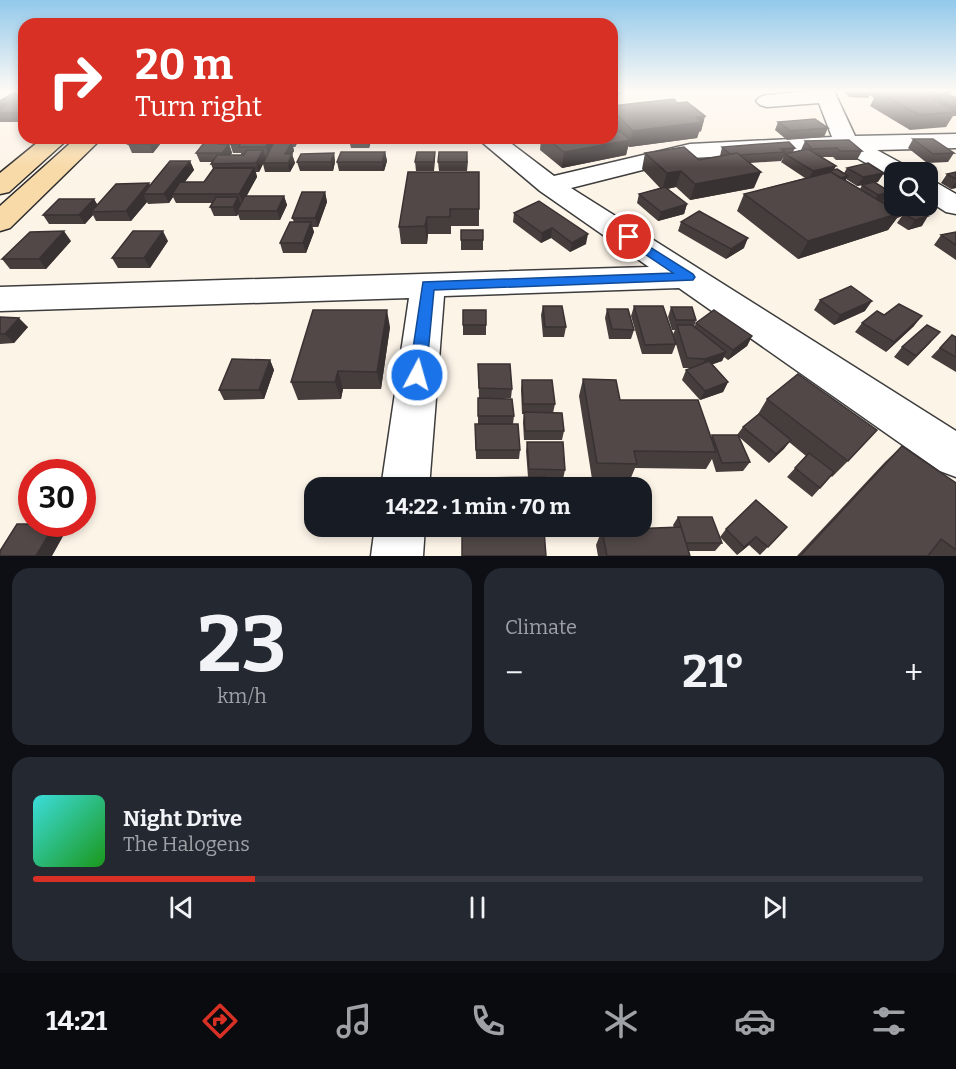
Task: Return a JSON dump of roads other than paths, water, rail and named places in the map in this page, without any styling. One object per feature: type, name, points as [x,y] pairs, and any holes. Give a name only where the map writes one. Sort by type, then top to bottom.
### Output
[{"type":"main road","points":[[0,186],[50,144]]},
{"type":"main road","points":[[0,222],[84,144]]},
{"type":"street","points":[[836,117],[847,142],[884,163]]},
{"type":"street","points":[[549,185],[690,151],[847,142],[956,141]]},
{"type":"street","points":[[497,144],[549,185],[956,456]]},
{"type":"street","points":[[938,195],[956,206]]},
{"type":"street","points":[[0,299],[688,277]]},
{"type":"street","points":[[406,477],[428,285]]},
{"type":"street","points":[[397,556],[399,537]]}]
